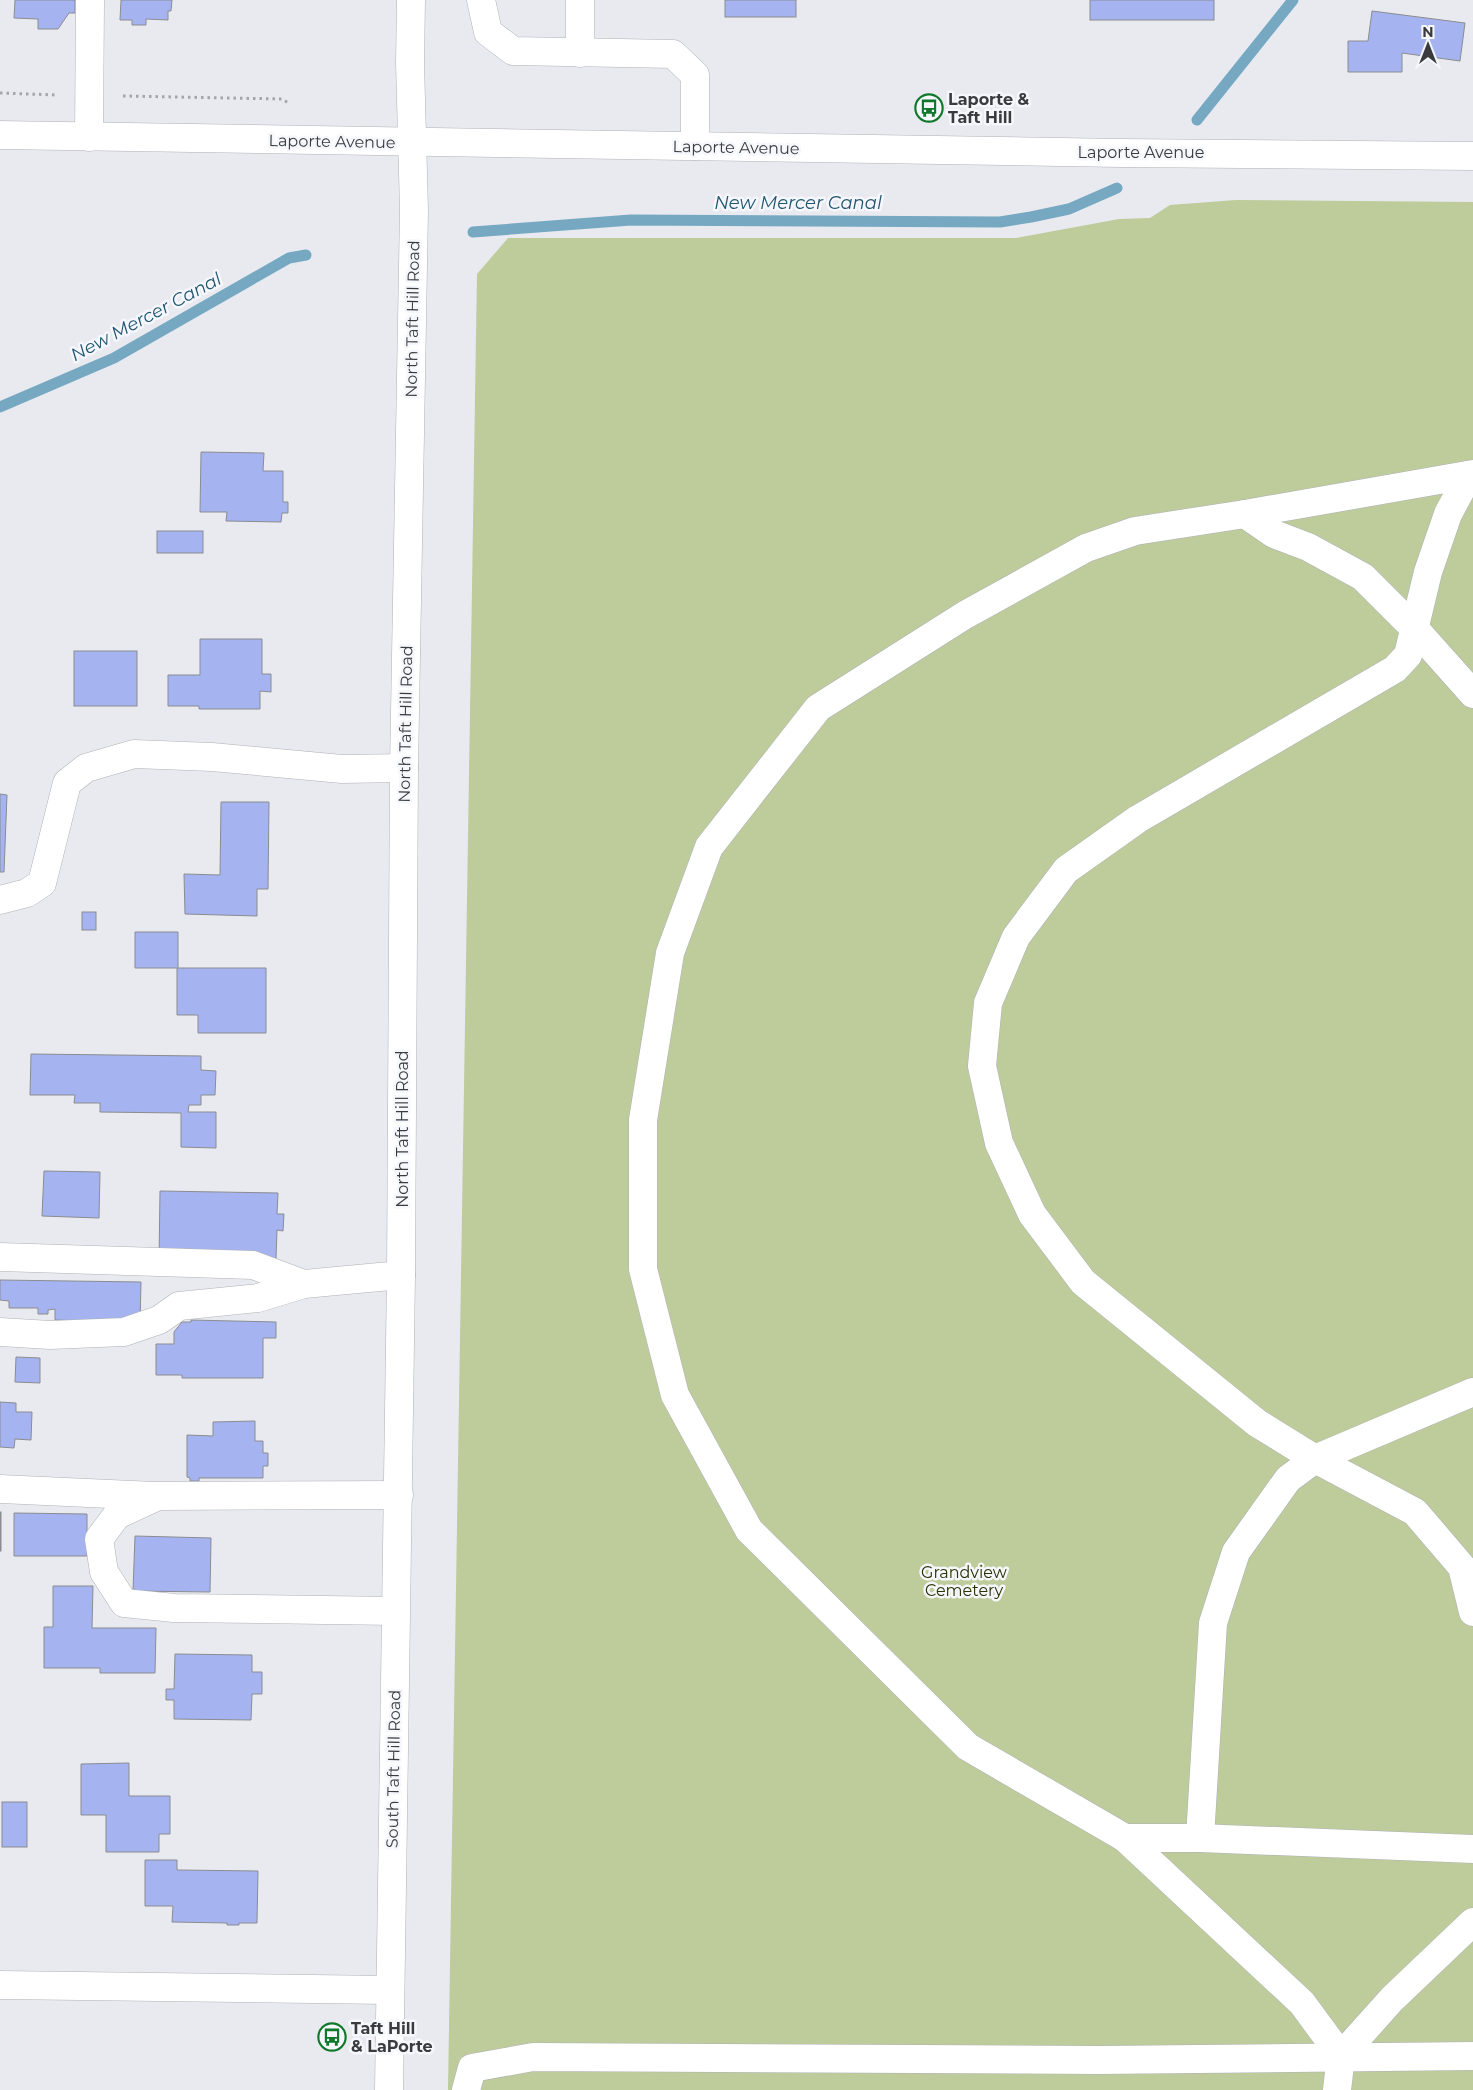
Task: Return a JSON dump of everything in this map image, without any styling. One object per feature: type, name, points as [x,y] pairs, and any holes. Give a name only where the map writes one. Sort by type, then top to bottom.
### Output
[{"type":"main road","points":[[89,137],[90,0]]},
{"type":"main road","name":"North Taft Hill Road","points":[[399,1448],[404,768],[414,210],[410,63],[411,0]]},
{"type":"main road","points":[[481,0],[488,32],[513,51],[673,54],[695,75],[695,146]]},
{"type":"main road","points":[[580,0],[580,53]]},
{"type":"main road","name":"Laporte Avenue","points":[[0,136],[1473,156]]},
{"type":"main road","points":[[1341,2056],[1302,2003],[1125,1838],[968,1747],[749,1530],[675,1395],[643,1269],[643,1120],[670,953],[709,846],[818,708],[966,615],[1086,548],[1135,531],[1471,475]]},
{"type":"main road","points":[[1471,475],[1448,514],[1428,572],[1416,630],[1408,655],[1396,669],[1138,819],[1066,870],[1016,938],[988,1002],[982,1066],[999,1143],[1032,1214],[1083,1282],[1257,1423],[1314,1459],[1415,1512],[1462,1567],[1473,1612]]},
{"type":"main road","points":[[1245,514],[1274,534],[1308,547],[1363,577],[1416,630],[1473,694]]},
{"type":"main road","points":[[0,900],[27,893],[42,882],[67,783],[86,768],[134,754],[212,757],[342,770],[404,768]]},
{"type":"main road","points":[[0,1257],[253,1265],[304,1284]]},
{"type":"main road","points":[[0,1332],[50,1335],[124,1332],[159,1320],[179,1306],[258,1298],[304,1284],[401,1275]]},
{"type":"main road","points":[[1200,1838],[1213,1623],[1236,1552],[1288,1479],[1314,1459],[1473,1392]]},
{"type":"main road","name":"South Taft Hill Road","points":[[389,2090],[399,1448]]},
{"type":"main road","points":[[0,1489],[158,1496],[399,1495]]},
{"type":"main road","points":[[158,1496],[117,1515],[99,1539],[104,1572],[124,1603],[174,1608],[395,1611]]},
{"type":"main road","points":[[1125,1838],[1200,1838],[1473,1849]]},
{"type":"main road","points":[[1337,2090],[1341,2056],[1392,1999],[1473,1922]]},
{"type":"main road","points":[[0,1985],[390,1990]]},
{"type":"main road","points":[[466,2090],[472,2068],[532,2057],[1099,2060],[1473,2056]]},
{"type":"path","points":[[0,94],[282,99]]},
{"type":"green space","name":"Grandview Cemetery","points":[[1236,200],[1473,202],[1473,2090],[448,2090],[477,274],[508,238],[1016,238],[1119,219],[1150,218],[1170,205]]},
{"type":"building","points":[[15,0],[75,0],[75,13],[69,13],[58,29],[38,29],[38,19],[14,18]]},
{"type":"building","points":[[121,0],[172,0],[171,11],[168,11],[168,20],[146,19],[146,25],[132,25],[132,20],[120,20]]},
{"type":"building","points":[[725,0],[796,0],[796,17],[725,17]]},
{"type":"building","points":[[1090,0],[1214,0],[1214,20],[1090,20]]},
{"type":"building","points":[[1372,11],[1465,23],[1460,61],[1402,53],[1402,72],[1348,72],[1348,41],[1368,41]]},
{"type":"building","points":[[201,452],[264,453],[263,471],[283,471],[283,502],[288,502],[288,513],[282,513],[281,522],[226,521],[227,512],[200,512]]},
{"type":"building","points":[[157,531],[203,531],[203,553],[157,553]]},
{"type":"building","points":[[200,639],[262,639],[262,674],[271,674],[271,692],[260,691],[260,709],[199,709],[199,706],[168,706],[168,675],[200,675]]},
{"type":"building","points":[[74,651],[137,651],[137,706],[74,706]]},
{"type":"building","points":[[0,794],[7,795],[4,872],[0,872]]},
{"type":"building","points":[[221,802],[269,802],[268,889],[257,889],[257,916],[185,914],[184,874],[220,875]]},
{"type":"building","points":[[82,912],[96,912],[96,930],[82,930]]},
{"type":"building","points":[[135,932],[178,932],[178,968],[266,968],[266,1033],[198,1033],[198,1015],[177,1015],[177,968],[135,968]]},
{"type":"building","points":[[31,1054],[201,1056],[201,1070],[216,1071],[215,1095],[201,1095],[201,1105],[189,1105],[188,1112],[216,1112],[216,1148],[181,1147],[181,1113],[100,1112],[100,1103],[74,1103],[75,1095],[30,1095]]},
{"type":"building","points":[[44,1171],[100,1172],[99,1218],[42,1216]]},
{"type":"building","points":[[160,1191],[278,1193],[277,1214],[284,1214],[283,1231],[277,1230],[276,1259],[221,1258],[159,1262]]},
{"type":"building","points":[[0,1280],[141,1282],[140,1323],[55,1320],[55,1309],[48,1310],[48,1314],[38,1314],[38,1308],[9,1308],[9,1301],[0,1300]]},
{"type":"building","points":[[191,1320],[276,1322],[276,1338],[263,1338],[263,1378],[182,1378],[182,1375],[156,1375],[156,1344],[174,1344],[174,1332],[182,1322],[191,1322]]},
{"type":"building","points":[[16,1357],[40,1358],[40,1383],[15,1382]]},
{"type":"building","points":[[0,1402],[16,1403],[16,1412],[32,1412],[31,1440],[15,1439],[14,1448],[0,1447]]},
{"type":"building","points":[[255,1421],[255,1441],[263,1441],[263,1453],[268,1453],[268,1466],[263,1466],[263,1478],[199,1478],[199,1481],[190,1481],[190,1478],[187,1477],[187,1435],[213,1436],[213,1422]]},
{"type":"building","points":[[1,1512],[1,1551],[0,1551]]},
{"type":"building","points":[[14,1513],[87,1514],[87,1556],[14,1556]]},
{"type":"building","points":[[135,1536],[211,1538],[210,1592],[133,1591]]},
{"type":"building","points":[[53,1586],[93,1586],[92,1628],[156,1628],[155,1673],[100,1673],[100,1668],[44,1668],[44,1627],[53,1627]]},
{"type":"building","points":[[175,1654],[252,1655],[252,1672],[262,1672],[262,1694],[252,1694],[251,1720],[174,1719],[174,1700],[166,1700],[166,1689],[174,1689]]},
{"type":"building","points":[[129,1763],[129,1796],[170,1796],[170,1834],[159,1834],[159,1852],[106,1852],[106,1815],[81,1815],[81,1764]]},
{"type":"building","points":[[2,1802],[27,1802],[27,1847],[2,1847]]},
{"type":"building","points":[[145,1860],[177,1860],[177,1870],[258,1871],[257,1923],[227,1925],[227,1923],[172,1922],[173,1906],[145,1906]]},
{"type":"waterway","name":"New Mercer Canal","points":[[1197,120],[1293,0]]},
{"type":"waterway","name":"New Mercer Canal","points":[[473,232],[631,220],[1000,222],[1069,209],[1117,188]]},
{"type":"waterway","name":"New Mercer Canal","points":[[0,407],[114,358],[289,258],[306,255]]},
{"type":"place","name":"Laporte & Taft Hill","points":[[929,108]]},
{"type":"place","name":"Taft Hill & LaPorte","points":[[332,2037]]}]
